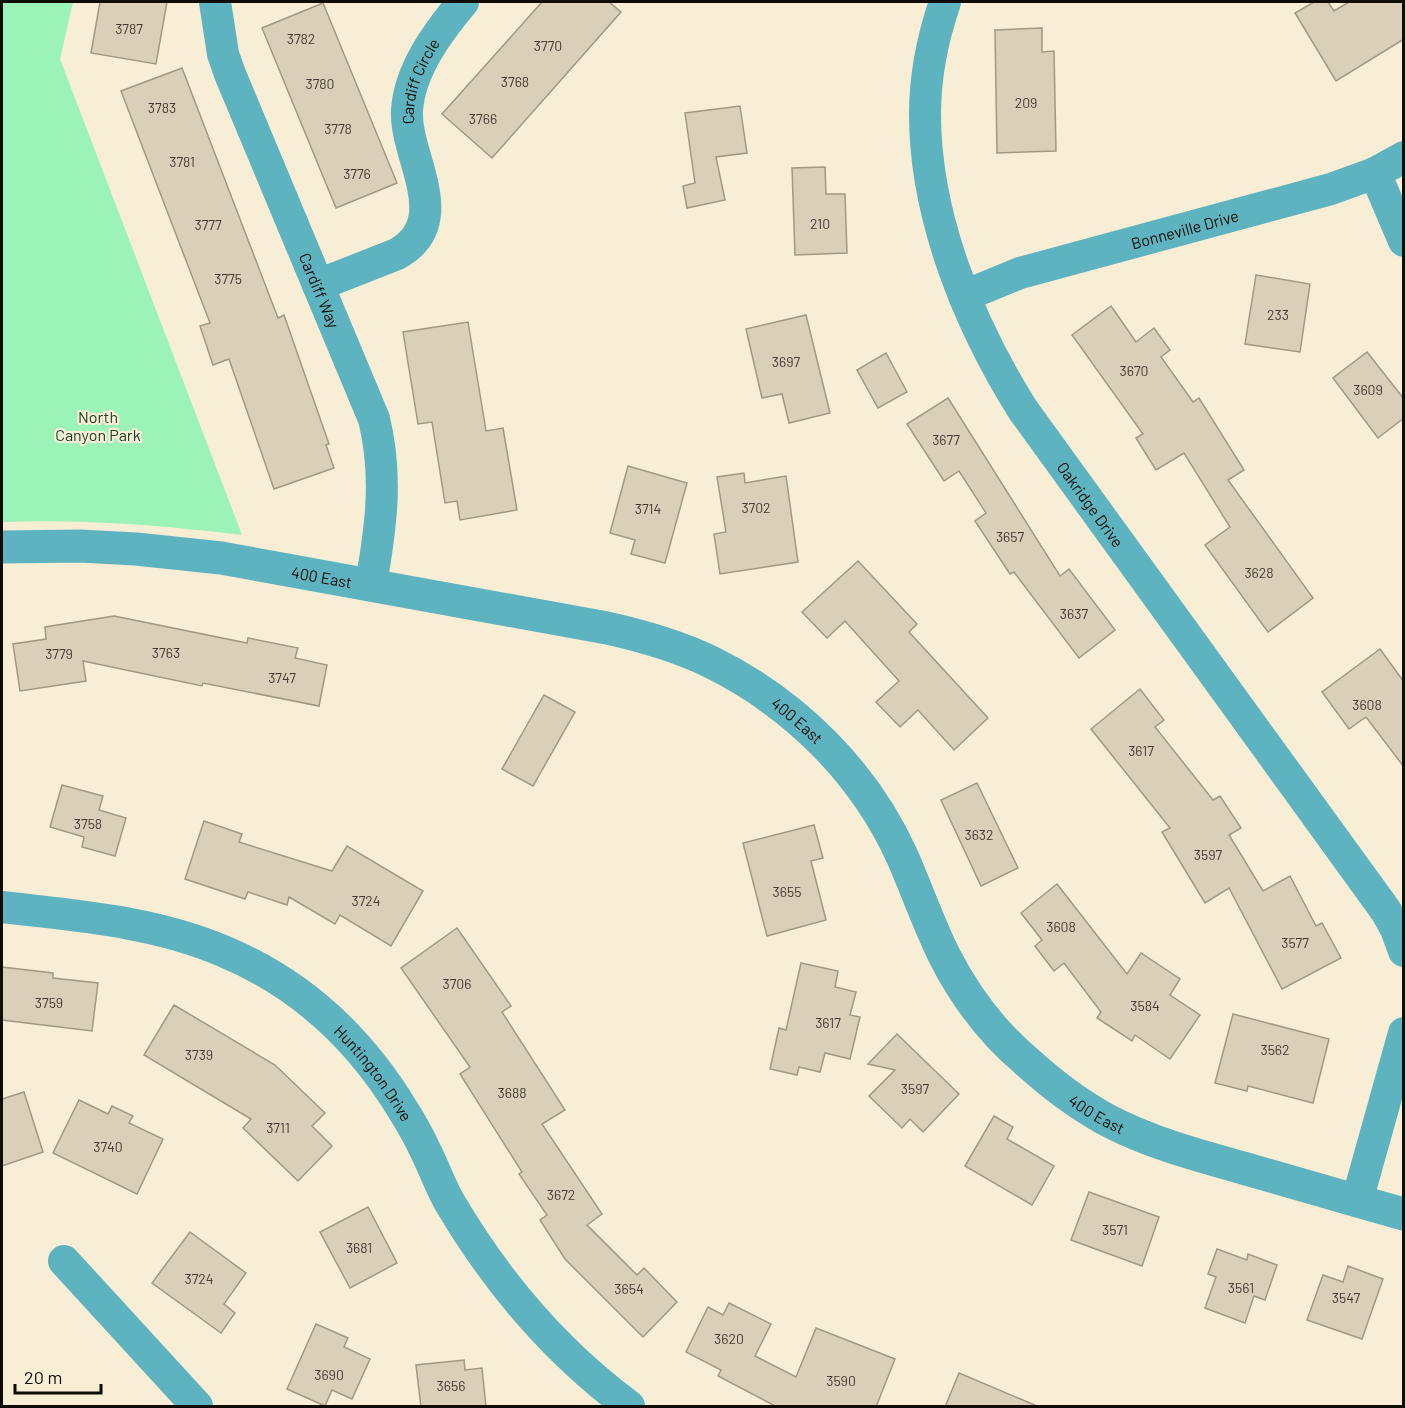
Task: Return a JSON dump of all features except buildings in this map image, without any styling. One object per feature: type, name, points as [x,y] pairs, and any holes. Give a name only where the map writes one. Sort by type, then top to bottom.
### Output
[{"type":"street","name":"Cardiff Way","points":[[215,2],[223,54],[230,74],[374,419],[380,443],[383,491],[371,584]]},
{"type":"street","name":"Cardiff Circle","points":[[318,285],[397,254],[406,249],[420,232],[425,207],[424,190],[407,124],[408,100],[416,75],[429,48],[438,32],[463,2]]},
{"type":"street","name":"Oakridge Drive","points":[[945,2],[939,19],[927,82],[925,140],[945,243],[964,296],[989,351],[1023,410],[1374,894],[1396,929],[1404,951]]},
{"type":"street","name":"Bonneville Drive","points":[[964,296],[1020,273],[1331,189],[1375,173],[1404,158]]},
{"type":"street","points":[[1375,173],[1404,241]]},
{"type":"street","name":"400 East","points":[[2,547],[80,546],[173,552],[221,558],[371,584],[636,635],[680,648],[736,675],[765,694],[816,735],[855,779],[872,803],[901,855],[945,957],[979,1011],[1023,1059],[1082,1105],[1135,1134],[1178,1150],[1404,1214]]},
{"type":"street","name":"Huntington Drive","points":[[2,907],[118,921],[158,928],[194,939],[258,968],[289,986],[321,1011],[357,1045],[403,1110],[426,1151],[449,1202],[489,1264],[530,1314],[611,1401]]},
{"type":"street","points":[[1357,1201],[1404,1034]]},
{"type":"street","points":[[64,1261],[196,1407]]},
{"type":"green space","name":"North Canyon Park","points":[[2,2],[73,2],[60,59],[242,535],[122,524],[62,521],[2,522]]}]
